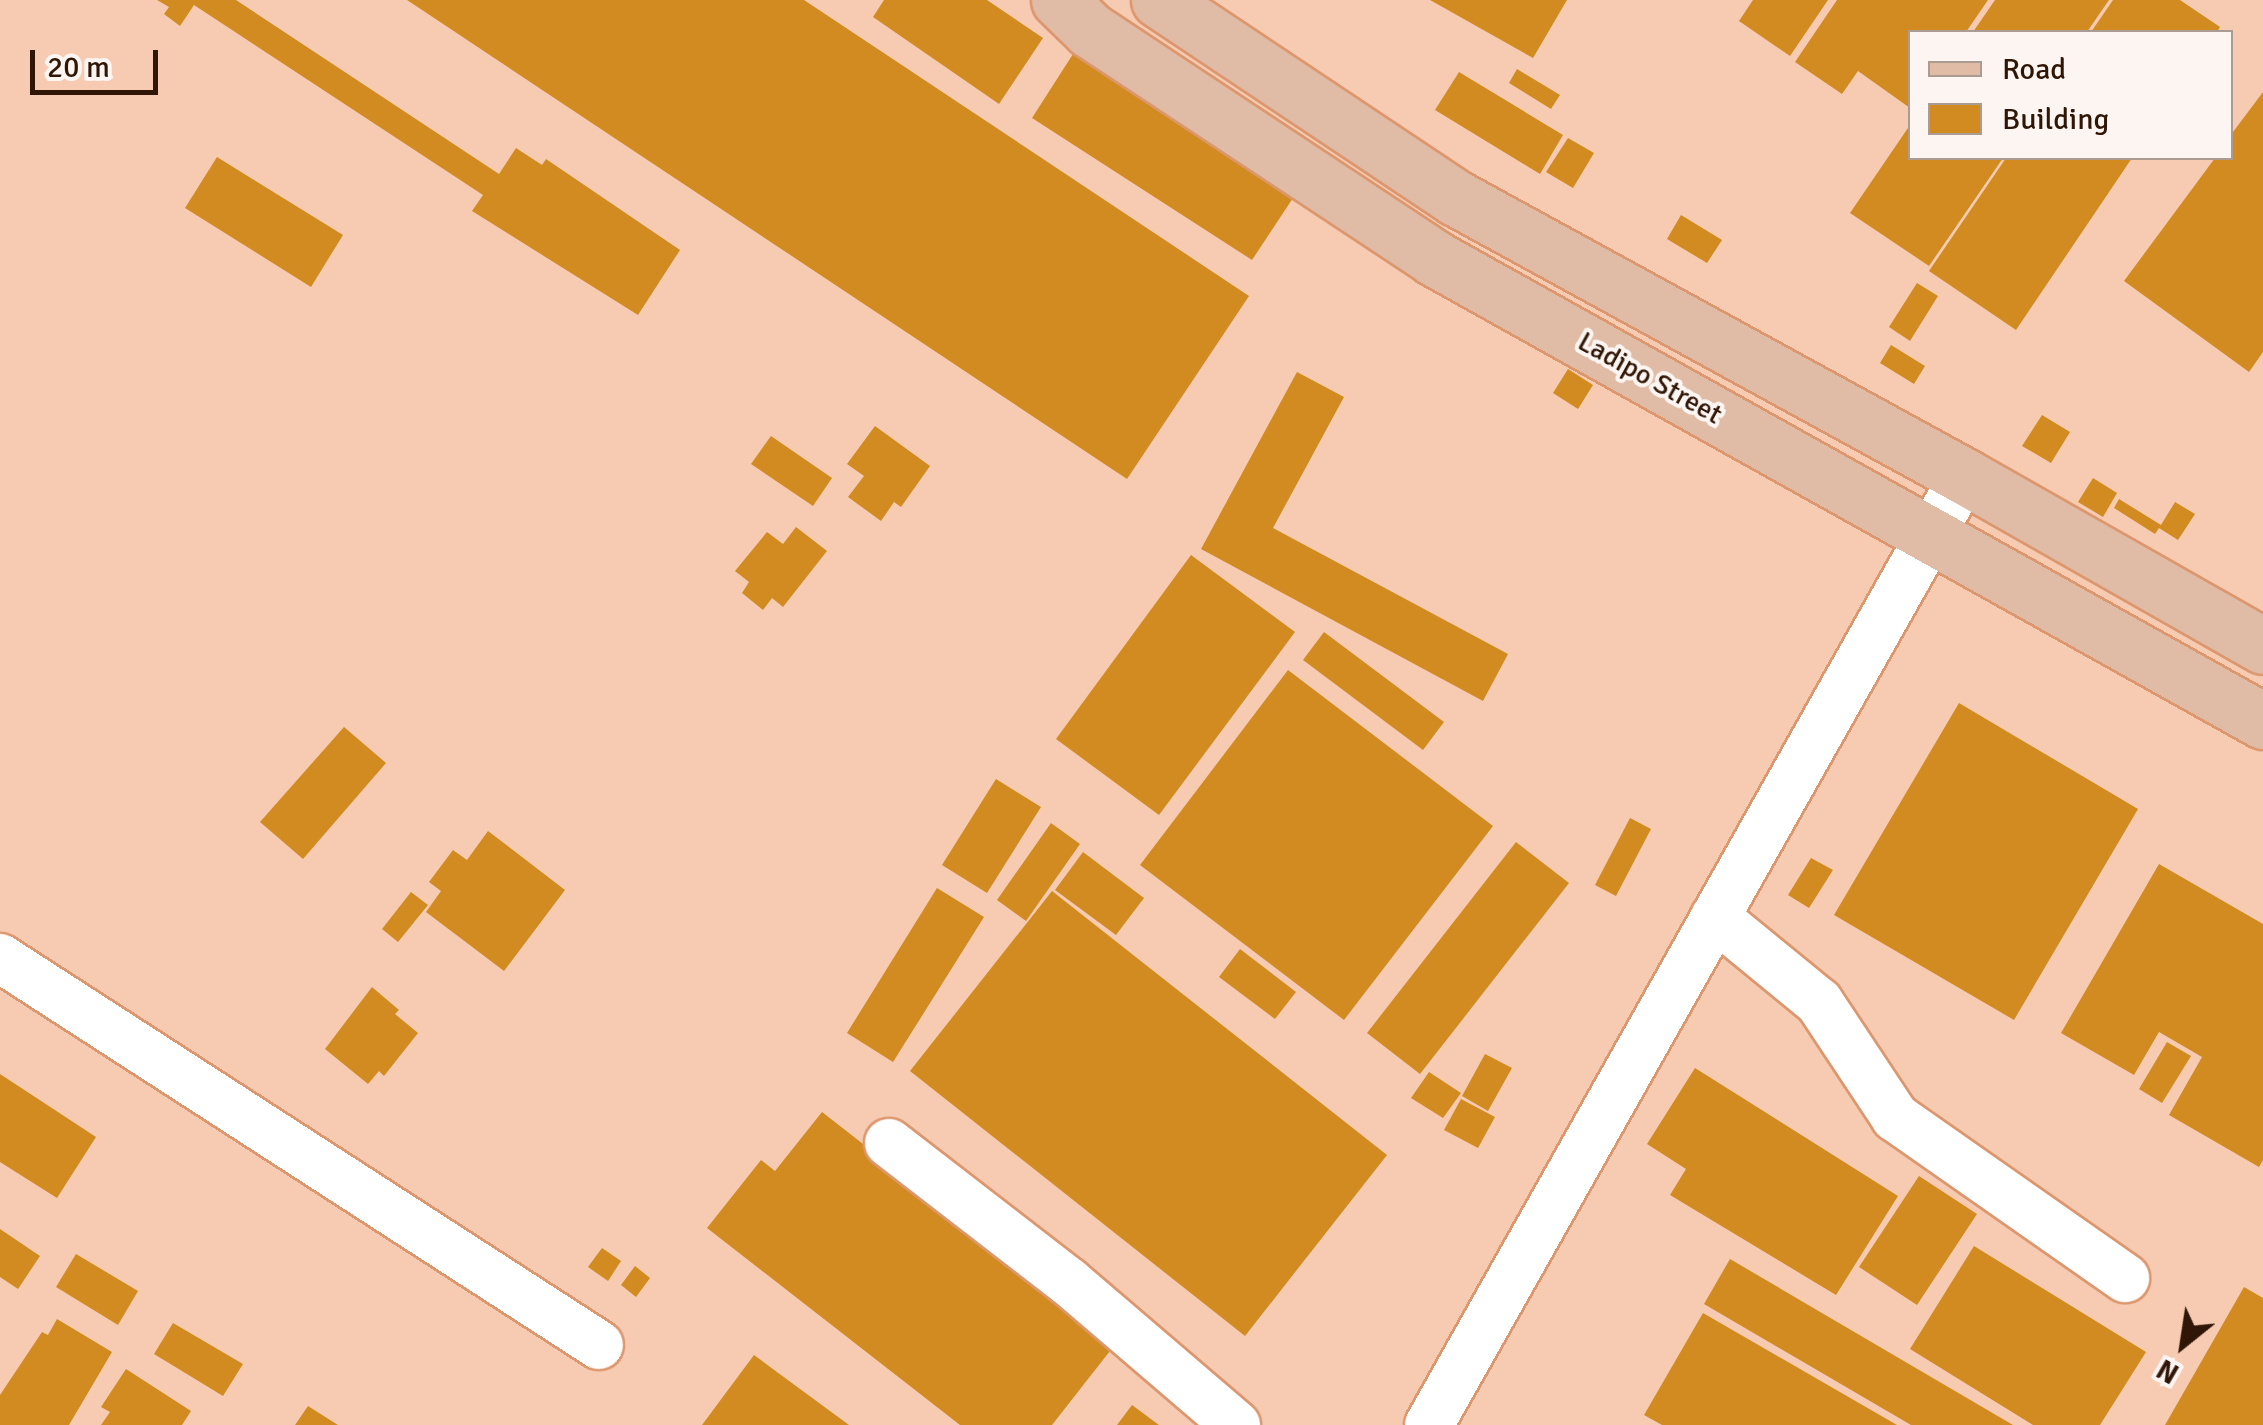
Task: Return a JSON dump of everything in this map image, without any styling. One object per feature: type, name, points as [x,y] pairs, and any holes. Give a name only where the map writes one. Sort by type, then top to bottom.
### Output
[{"type":"main road","name":"Ladipo Street","points":[[1059,0],[1090,30],[1434,258],[2263,720]]},
{"type":"main road","points":[[1158,0],[1456,198],[1964,476],[2263,646]]},
{"type":"lane","points":[[1429,1425],[1964,476]]},
{"type":"lane","points":[[1716,917],[1818,1002],[1895,1117],[2125,1278]]},
{"type":"lane","points":[[0,958],[599,1345]]},
{"type":"lane","points":[[890,1143],[1069,1282],[1236,1425]]},
{"type":"building","points":[[157,0],[236,0],[499,174],[516,148],[542,165],[546,159],[680,250],[638,315],[472,211],[483,195],[194,5],[180,26],[164,14],[169,7]]},
{"type":"building","points":[[407,0],[804,0],[1249,296],[1127,479]]},
{"type":"building","points":[[884,0],[987,0],[1043,38],[999,104],[873,17]]},
{"type":"building","points":[[1430,0],[1567,0],[1533,58]]},
{"type":"building","points":[[1753,0],[1828,0],[1790,56],[1739,21]]},
{"type":"building","points":[[1837,0],[1988,0],[1967,30],[1908,30],[1908,107],[1858,71],[1842,94],[1795,62]]},
{"type":"building","points":[[1995,0],[2109,0],[2088,30],[1974,30]]},
{"type":"building","points":[[2113,0],[2180,0],[2220,27],[2218,30],[2092,30]]},
{"type":"building","points":[[1073,54],[1295,195],[1252,260],[1032,118]]},
{"type":"building","points":[[1517,69],[1560,95],[1551,109],[1509,83]]},
{"type":"building","points":[[1459,72],[1563,135],[1540,174],[1435,110]]},
{"type":"building","points":[[2263,92],[2263,352],[2249,372],[2124,281],[2214,160],[2233,160],[2233,132]]},
{"type":"building","points":[[1908,128],[1908,160],[2002,160],[1929,266],[1850,213]]},
{"type":"building","points":[[1568,138],[1594,153],[1573,188],[1546,172]]},
{"type":"building","points":[[217,157],[343,235],[311,287],[185,208]]},
{"type":"building","points":[[2005,160],[2131,160],[2016,330],[1929,271]]},
{"type":"building","points":[[1681,215],[1722,240],[1707,263],[1667,239]]},
{"type":"building","points":[[1917,283],[1938,296],[1910,341],[1889,327]]},
{"type":"building","points":[[1891,345],[1925,366],[1914,384],[1880,363]]},
{"type":"building","points":[[1568,369],[1593,385],[1578,409],[1553,393]]},
{"type":"building","points":[[1297,372],[1344,397],[1273,528],[1508,654],[1483,701],[1201,549]]},
{"type":"building","points":[[2042,415],[2070,432],[2051,463],[2022,446]]},
{"type":"building","points":[[875,426],[930,466],[901,507],[894,502],[881,521],[848,497],[864,476],[847,464]]},
{"type":"building","points":[[771,436],[832,478],[813,506],[751,464]]},
{"type":"building","points":[[2093,478],[2117,493],[2103,517],[2078,502]]},
{"type":"building","points":[[2119,499],[2161,525],[2175,502],[2195,514],[2178,540],[2159,528],[2155,534],[2114,508]]},
{"type":"building","points":[[796,527],[827,551],[783,607],[772,598],[763,610],[742,593],[749,582],[735,571],[767,532],[783,544]]},
{"type":"building","points":[[1191,555],[1295,632],[1159,815],[1056,739]]},
{"type":"building","points":[[1324,632],[1444,722],[1423,750],[1303,660]]},
{"type":"building","points":[[1288,670],[1493,826],[1344,1020],[1140,865]]},
{"type":"building","points":[[1959,703],[2138,809],[2014,1020],[1834,915]]},
{"type":"building","points":[[344,727],[386,763],[303,859],[260,822]]},
{"type":"building","points":[[996,779],[1041,807],[987,893],[942,865]]},
{"type":"building","points":[[1630,818],[1651,829],[1616,896],[1595,885]]},
{"type":"building","points":[[1051,823],[1080,844],[1026,921],[997,900]]},
{"type":"building","points":[[488,831],[565,890],[504,971],[426,912],[441,891],[429,882],[453,850],[467,860]]},
{"type":"building","points":[[1516,842],[1569,883],[1420,1074],[1367,1033]]},
{"type":"building","points":[[1083,852],[1144,898],[1116,935],[1055,890]]},
{"type":"building","points":[[1811,858],[1833,870],[1809,908],[1788,895]]},
{"type":"building","points":[[2159,864],[2263,924],[2263,1160],[2259,1167],[2169,1115],[2202,1057],[2159,1032],[2134,1075],[2061,1033]]},
{"type":"building","points":[[937,888],[984,917],[893,1062],[847,1033]]},
{"type":"building","points":[[1052,891],[1387,1155],[1245,1336],[910,1071]]},
{"type":"building","points":[[411,892],[428,905],[398,942],[382,929]]},
{"type":"building","points":[[1240,949],[1296,992],[1275,1019],[1219,977]]},
{"type":"building","points":[[372,987],[418,1033],[384,1076],[379,1071],[368,1084],[325,1049]]},
{"type":"building","points":[[2167,1042],[2191,1056],[2162,1103],[2139,1089]]},
{"type":"building","points":[[1485,1054],[1512,1068],[1488,1111],[1462,1096]]},
{"type":"building","points":[[1695,1068],[1898,1196],[1836,1295],[1670,1195],[1686,1169],[1647,1144]]},
{"type":"building","points":[[1429,1072],[1461,1093],[1443,1118],[1411,1098]]},
{"type":"building","points":[[0,1074],[96,1137],[57,1198],[0,1162]]},
{"type":"building","points":[[1461,1099],[1495,1117],[1478,1148],[1444,1130]]},
{"type":"building","points":[[822,1112],[1117,1342],[1052,1425],[960,1425],[707,1228],[761,1160],[775,1171]]},
{"type":"building","points":[[1919,1176],[1977,1214],[1917,1305],[1859,1267]]},
{"type":"building","points":[[0,1229],[40,1256],[18,1289],[0,1277]]},
{"type":"building","points":[[1974,1246],[2146,1352],[2100,1425],[2033,1425],[1910,1349]]},
{"type":"building","points":[[602,1248],[621,1261],[608,1281],[588,1267]]},
{"type":"building","points":[[76,1254],[138,1291],[118,1325],[56,1287]]},
{"type":"building","points":[[1730,1259],[2013,1425],[1911,1425],[1704,1304]]},
{"type":"building","points":[[635,1266],[650,1278],[636,1297],[621,1285]]},
{"type":"building","points":[[2244,1287],[2263,1298],[2263,1425],[2165,1425]]},
{"type":"building","points":[[1703,1313],[1897,1425],[1662,1425],[1644,1415]]},
{"type":"building","points":[[57,1319],[112,1352],[69,1425],[0,1425],[0,1395],[42,1332],[48,1335]]},
{"type":"building","points":[[173,1323],[243,1364],[223,1396],[154,1354]]},
{"type":"building","points":[[754,1355],[849,1425],[702,1425]]},
{"type":"building","points":[[126,1369],[191,1411],[182,1425],[101,1425],[110,1412],[101,1407]]},
{"type":"building","points":[[1132,1405],[1159,1425],[1117,1425]]},
{"type":"building","points":[[308,1406],[338,1425],[295,1425]]}]
